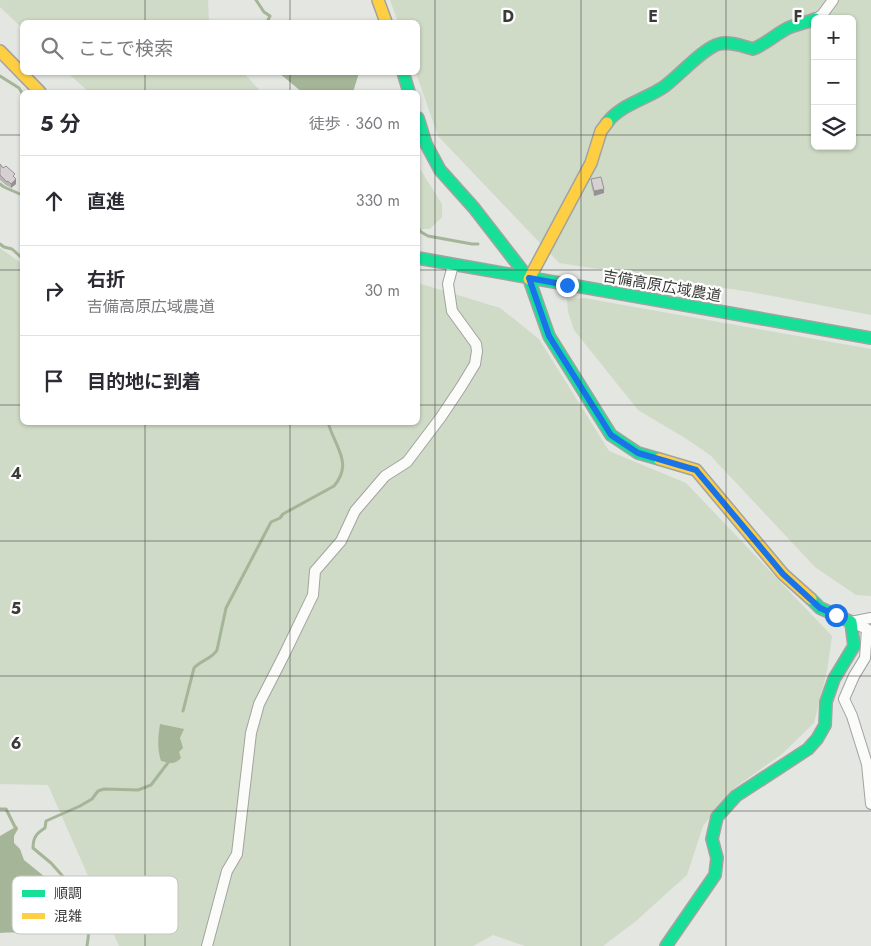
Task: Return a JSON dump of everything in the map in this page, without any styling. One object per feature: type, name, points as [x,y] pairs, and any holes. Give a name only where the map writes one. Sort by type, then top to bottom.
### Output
[{"type":"street","points":[[378,0],[385,20]]},
{"type":"street","points":[[822,15],[834,0]]},
{"type":"street","points":[[529,278],[591,163],[602,131],[610,118],[623,108],[665,86],[706,51],[719,44],[737,44],[753,49],[788,28],[811,21]]},
{"type":"street","points":[[0,52],[20,72]]},
{"type":"street","points":[[23,75],[38,90]]},
{"type":"street","points":[[404,75],[408,90]]},
{"type":"street","points":[[420,124],[426,144],[440,170],[474,208],[529,278],[549,336],[611,435],[638,453],[696,470],[783,574],[820,608],[867,629],[865,658],[854,676],[844,699],[867,764],[871,804]]},
{"type":"street","name":"吉備高原広域農道","points":[[420,258],[871,338]]},
{"type":"street","points":[[207,946],[227,871],[238,854],[251,733],[259,704],[313,595],[316,571],[342,541],[356,511],[379,483],[385,476],[407,462],[441,417],[475,364],[476,344],[452,311],[448,284],[453,265]]},
{"type":"street","points":[[851,622],[871,618]]},
{"type":"street","points":[[666,946],[715,875],[717,858],[712,839],[717,818],[736,796],[808,749],[817,739],[825,725],[826,702],[834,679],[854,646],[851,622]]},
{"type":"shaded area","points":[[0,0],[208,0],[209,20],[20,20],[20,26],[0,7]]},
{"type":"shaded area","points":[[390,0],[871,0],[871,315],[751,292],[559,263],[438,136],[417,75],[420,75],[420,20],[397,20]]},
{"type":"shaded area","points":[[70,75],[246,75],[259,90],[87,90]]},
{"type":"shaded area","points":[[281,75],[358,75],[354,90],[300,90]]},
{"type":"shaded area","points":[[420,169],[442,204],[442,217],[430,229],[420,229]]},
{"type":"shaded area","points":[[0,248],[20,263],[20,425],[420,425],[420,284],[500,308],[539,339],[609,451],[686,483],[832,636],[827,671],[814,723],[782,754],[733,789],[703,826],[687,875],[636,921],[603,946],[525,946],[493,935],[473,946],[119,946],[114,934],[178,934],[178,876],[88,876],[48,785],[0,784]]},
{"type":"shaded area","points":[[584,298],[871,349],[871,596],[856,595],[815,567],[710,455],[638,410],[574,330],[568,312],[567,299]]},
{"type":"shaded area","points":[[160,724],[184,729],[180,738],[183,748],[179,752],[181,758],[177,762],[161,761],[158,742]]},
{"type":"shaded area","points":[[17,826],[18,829],[14,836],[14,843],[20,849],[24,860],[44,876],[12,876],[12,932],[0,933],[0,836]]},
{"type":"building","points":[[0,164],[3,168],[6,166],[15,174],[13,176],[16,179],[11,184],[0,175]]},
{"type":"building","points":[[601,177],[604,189],[594,191],[591,179]]},
{"type":"waterway","points":[[256,0],[264,12],[270,16],[268,20]]},
{"type":"waterway","points":[[0,76],[20,90]]},
{"type":"waterway","points":[[0,184],[20,194]]},
{"type":"waterway","points":[[420,230],[428,236],[478,244]]},
{"type":"waterway","points":[[0,244],[12,249],[20,256]]},
{"type":"waterway","points":[[183,711],[194,668],[217,650],[226,608],[271,522],[334,486],[340,478],[342,470],[341,454],[329,425]]},
{"type":"waterway","points":[[63,876],[33,848],[35,838],[45,828],[46,821],[80,806],[92,799],[98,791],[104,789],[138,790],[151,785],[170,760]]},
{"type":"waterway","points":[[0,809],[6,809],[16,829]]},
{"type":"waterway","points":[[87,946],[89,934]]},
{"type":"traffic: fast","points":[[607,123],[619,111],[665,86],[699,56],[713,47],[727,43],[753,49],[788,28],[811,20]]},
{"type":"traffic: fast","points":[[404,75],[408,90]]},
{"type":"traffic: fast","points":[[420,124],[426,144],[440,170],[474,208],[529,279],[549,336],[611,435],[638,453],[659,459]]},
{"type":"traffic: fast","points":[[420,258],[871,338]]},
{"type":"traffic: fast","points":[[666,946],[715,875],[717,858],[712,839],[717,817],[736,796],[808,749],[817,739],[825,725],[826,702],[834,679],[854,646],[851,622],[820,608],[811,599]]},
{"type":"traffic: slow","points":[[378,0],[385,20]]},
{"type":"traffic: slow","points":[[0,51],[20,72]]},
{"type":"traffic: slow","points":[[23,75],[38,90]]},
{"type":"traffic: slow","points":[[529,279],[591,163],[601,131],[607,123]]},
{"type":"traffic: slow","points":[[659,459],[696,470],[783,574],[811,599]]},
{"type":"route","points":[[567,285],[529,278],[549,336],[611,435],[638,453],[696,470],[783,574],[820,608],[836,615]]}]
